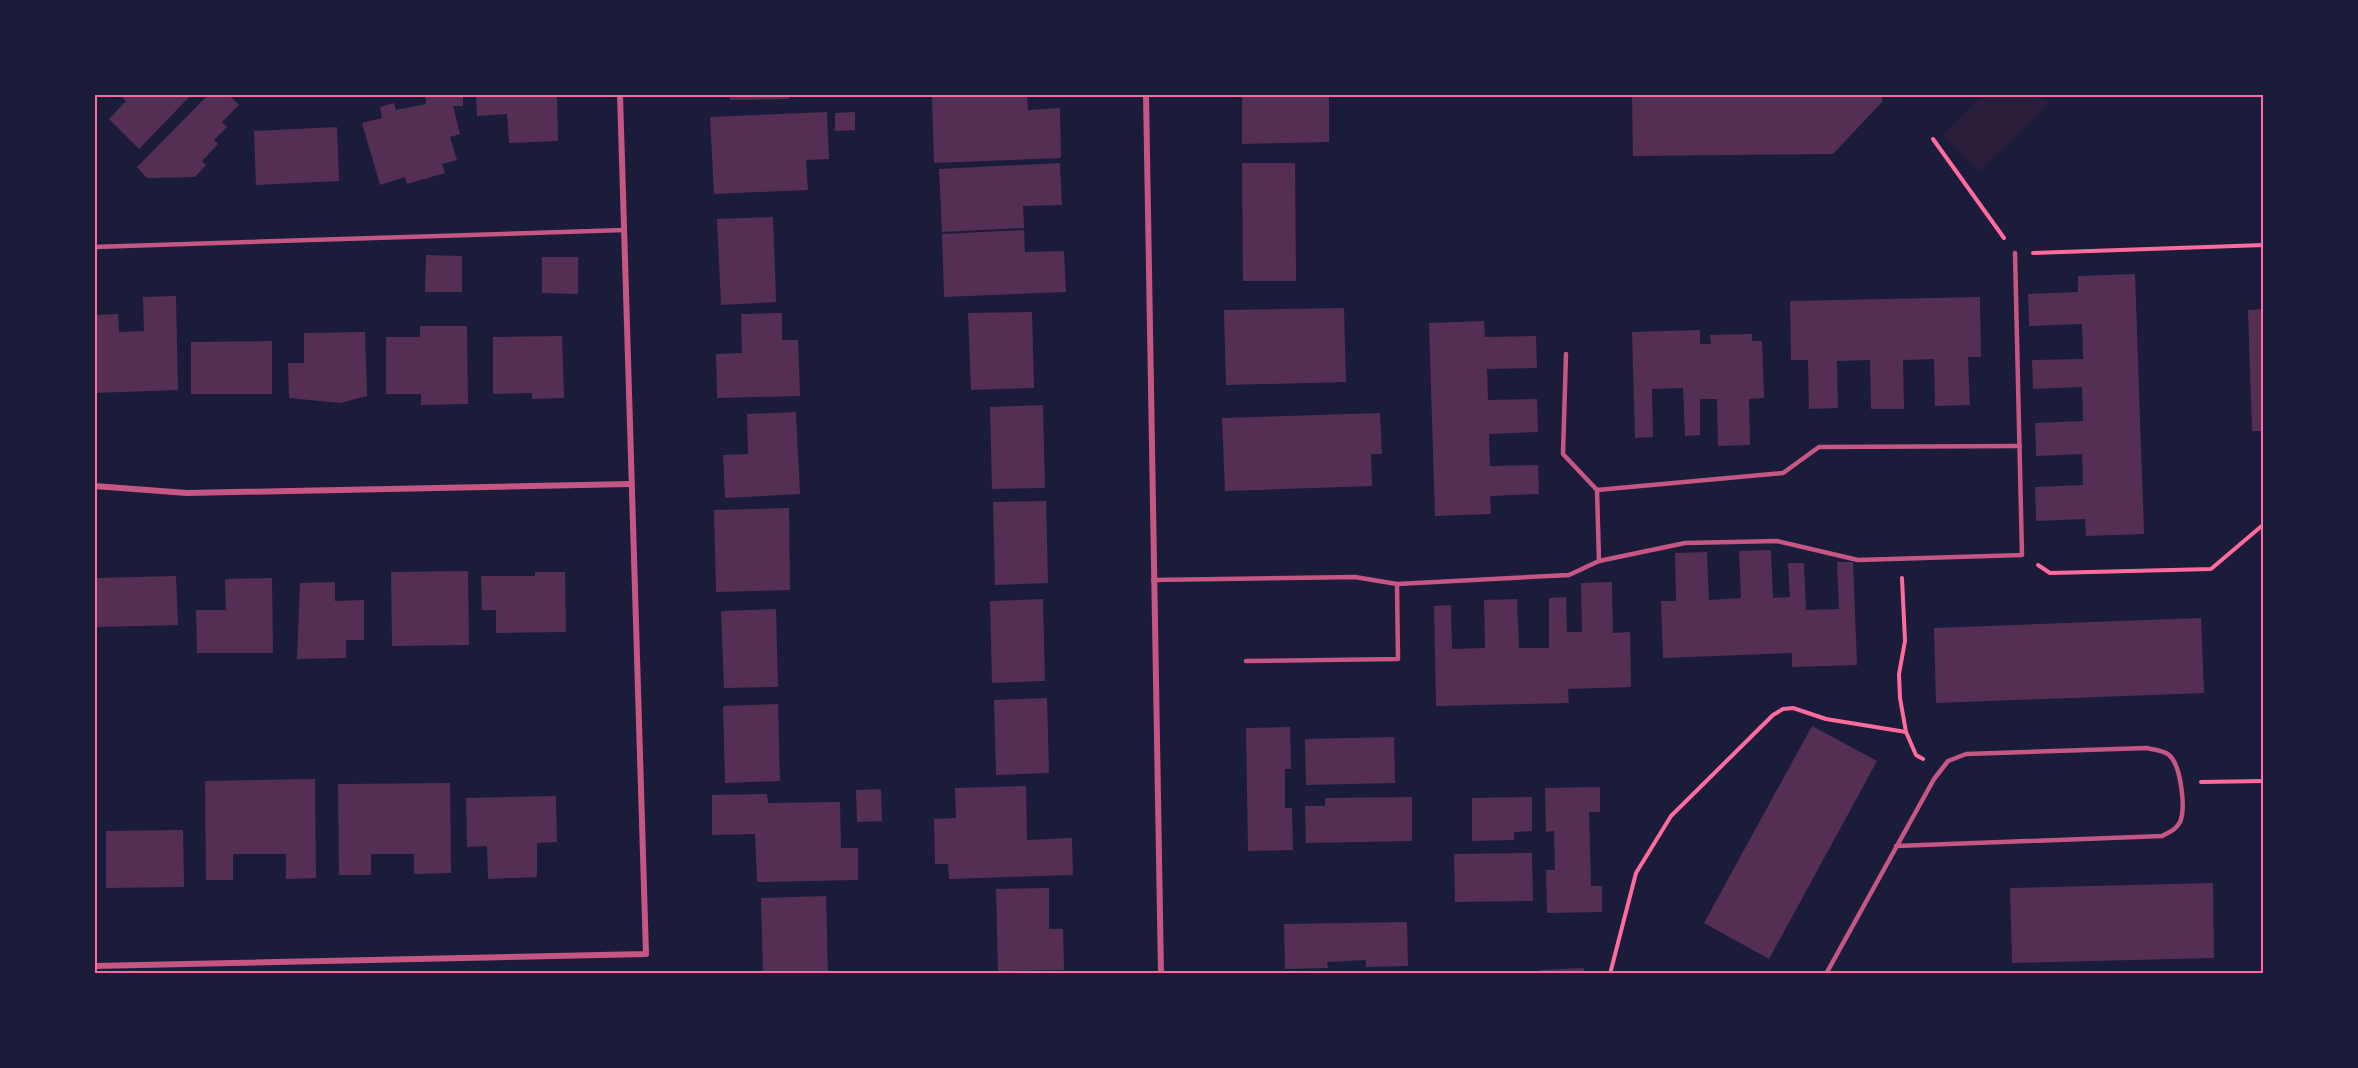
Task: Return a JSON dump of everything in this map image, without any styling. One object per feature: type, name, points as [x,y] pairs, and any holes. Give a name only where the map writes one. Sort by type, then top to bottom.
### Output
[{"type":"street","points":[[94,966],[645,954],[620,94]]},
{"type":"street","points":[[1146,94],[1161,974]]},
{"type":"street","points":[[94,486],[187,493],[630,484]]},
{"type":"lane","points":[[94,247],[624,230]]},
{"type":"lane","points":[[1153,580],[1355,577],[1397,584],[1569,575],[1599,561],[1685,543],[1778,541],[1858,560],[2022,555],[2015,254]]},
{"type":"lane","points":[[1566,354],[1563,454],[1597,490],[1599,561]]},
{"type":"lane","points":[[1597,490],[1783,474],[1819,447],[2020,446]]},
{"type":"lane","points":[[1246,661],[1398,659],[1397,584]]},
{"type":"lane","points":[[1826,974],[1896,846],[1948,761],[1966,754],[2147,748],[2167,753],[2175,760],[2180,773],[2181,820],[2175,830],[2162,836],[1896,846]]},
{"type":"path","points":[[1933,139],[2015,254],[2264,245]]},
{"type":"path","points":[[2022,555],[2050,573],[2211,569],[2264,524]]},
{"type":"path","points":[[1901,559],[1905,641],[1899,674],[1900,698],[1906,732],[1916,755],[1940,772]]},
{"type":"path","points":[[1610,974],[1636,873],[1671,816],[1773,715],[1783,709],[1793,708],[1826,719],[1906,732]]},
{"type":"path","points":[[2180,783],[2264,781]]},
{"type":"shaded area","points":[[1984,94],[2041,95],[2050,103],[1979,172],[1943,135]]},
{"type":"building","points":[[119,94],[192,94],[139,149],[109,119],[126,101]]},
{"type":"building","points":[[209,94],[228,94],[239,105],[222,122],[227,127],[214,140],[218,144],[202,161],[206,165],[195,177],[147,178],[137,167]]},
{"type":"building","points":[[425,94],[463,94],[463,106],[453,106],[460,134],[450,137],[457,160],[442,164],[445,173],[407,184],[405,177],[380,185],[362,123],[382,118],[380,107],[394,103],[396,110],[426,104]]},
{"type":"building","points":[[476,94],[557,94],[558,141],[509,143],[507,114],[477,116]]},
{"type":"building","points":[[730,94],[789,94],[789,99],[730,100]]},
{"type":"building","points":[[1027,94],[1028,110],[1060,108],[1061,158],[934,163],[932,97]]},
{"type":"building","points":[[1242,94],[1329,94],[1329,142],[1242,144]]},
{"type":"building","points":[[1632,94],[1882,94],[1882,102],[1833,154],[1633,156]]},
{"type":"building","points":[[827,112],[829,159],[806,160],[808,190],[714,194],[710,117]]},
{"type":"building","points":[[855,112],[855,130],[835,131],[835,113]]},
{"type":"building","points":[[337,127],[339,181],[256,185],[254,131]]},
{"type":"building","points":[[1060,163],[1062,205],[1023,206],[1024,228],[942,232],[939,169]]},
{"type":"building","points":[[1242,163],[1295,163],[1296,281],[1243,281]]},
{"type":"building","points":[[773,217],[776,302],[721,305],[717,219]]},
{"type":"building","points":[[1024,230],[1025,252],[1064,251],[1066,292],[944,297],[942,234]]},
{"type":"building","points":[[426,255],[462,256],[462,292],[425,292]]},
{"type":"building","points":[[542,257],[578,257],[578,294],[542,293]]},
{"type":"building","points":[[2135,274],[2144,534],[2086,536],[2085,519],[2036,521],[2035,487],[2083,485],[2082,454],[2036,456],[2035,423],[2083,421],[2082,387],[2033,389],[2032,360],[2083,359],[2082,324],[2029,326],[2028,294],[2078,292],[2078,276]]},
{"type":"building","points":[[176,296],[178,390],[94,393],[94,315],[118,314],[119,332],[144,331],[143,297]]},
{"type":"building","points":[[1980,297],[1981,357],[1968,357],[1970,405],[1935,406],[1934,359],[1903,360],[1904,409],[1871,409],[1870,360],[1837,361],[1838,408],[1809,409],[1808,360],[1791,360],[1790,301]]},
{"type":"building","points":[[1344,308],[1346,382],[1226,385],[1224,310]]},
{"type":"building","points":[[2264,309],[2264,431],[2252,431],[2248,310]]},
{"type":"building","points":[[1032,312],[1034,388],[971,390],[968,313]]},
{"type":"building","points":[[782,313],[782,340],[798,340],[800,396],[717,398],[716,354],[742,353],[741,314]]},
{"type":"building","points":[[1484,321],[1485,337],[1536,336],[1537,368],[1487,369],[1488,400],[1537,399],[1538,432],[1489,434],[1490,466],[1538,465],[1539,494],[1490,496],[1491,514],[1435,516],[1429,323]]},
{"type":"building","points":[[420,326],[467,326],[468,404],[421,405],[421,394],[386,394],[386,337],[420,337]]},
{"type":"building","points":[[1700,330],[1700,344],[1711,344],[1710,335],[1752,334],[1752,341],[1762,341],[1764,398],[1749,399],[1750,445],[1718,446],[1717,399],[1700,399],[1700,435],[1685,436],[1683,388],[1652,389],[1653,437],[1635,438],[1632,332]]},
{"type":"building","points":[[365,332],[367,396],[340,403],[289,398],[288,363],[304,363],[304,333]]},
{"type":"building","points":[[562,336],[564,398],[532,399],[532,393],[493,394],[493,337]]},
{"type":"building","points":[[272,341],[272,394],[191,394],[191,342]]},
{"type":"building","points":[[1043,405],[1045,488],[992,489],[990,407]]},
{"type":"building","points":[[796,412],[800,494],[725,498],[723,455],[748,454],[747,414]]},
{"type":"building","points":[[1380,413],[1382,454],[1371,454],[1372,486],[1225,491],[1222,418]]},
{"type":"building","points":[[1046,501],[1048,583],[995,585],[993,502]]},
{"type":"building","points":[[789,508],[790,590],[716,592],[714,510]]},
{"type":"building","points":[[1771,550],[1773,598],[1790,597],[1788,563],[1804,563],[1806,610],[1839,609],[1837,562],[1853,562],[1857,665],[1792,667],[1792,653],[1663,658],[1661,601],[1676,601],[1675,553],[1707,552],[1709,600],[1741,598],[1739,551]]},
{"type":"building","points":[[468,571],[469,645],[392,646],[391,572]]},
{"type":"building","points":[[535,572],[565,572],[566,632],[496,633],[496,610],[482,610],[481,576],[535,576]]},
{"type":"building","points":[[176,576],[178,625],[97,627],[96,578]]},
{"type":"building","points":[[272,578],[273,653],[197,653],[196,610],[226,610],[225,579]]},
{"type":"building","points":[[335,582],[335,601],[364,600],[364,640],[346,640],[346,658],[297,659],[300,583]]},
{"type":"building","points":[[1612,582],[1613,633],[1630,632],[1631,687],[1568,689],[1569,703],[1436,706],[1434,606],[1451,605],[1452,649],[1485,648],[1484,600],[1517,599],[1519,648],[1549,648],[1549,598],[1566,597],[1567,632],[1582,632],[1581,583]]},
{"type":"building","points":[[1043,599],[1045,681],[992,683],[990,601]]},
{"type":"building","points":[[776,609],[778,687],[724,688],[721,611]]},
{"type":"building","points":[[2201,618],[2204,693],[1936,703],[1934,628]]},
{"type":"building","points":[[1047,698],[1049,773],[996,775],[994,700]]},
{"type":"building","points":[[778,704],[780,781],[725,783],[723,706]]},
{"type":"building","points":[[1812,726],[1877,761],[1769,959],[1704,923]]},
{"type":"building","points":[[1290,727],[1291,769],[1285,769],[1285,808],[1292,808],[1293,850],[1248,851],[1246,728]]},
{"type":"building","points":[[1394,737],[1395,783],[1306,785],[1305,739]]},
{"type":"building","points":[[315,779],[316,878],[286,879],[286,854],[233,854],[233,880],[206,880],[205,781]]},
{"type":"building","points":[[450,783],[451,873],[414,874],[414,854],[371,854],[371,875],[339,875],[338,784]]},
{"type":"building","points":[[1026,786],[1027,840],[1072,838],[1073,875],[949,879],[948,864],[935,864],[934,819],[956,818],[955,788]]},
{"type":"building","points":[[1600,787],[1600,812],[1589,812],[1591,886],[1602,886],[1602,912],[1547,913],[1546,870],[1555,870],[1554,831],[1546,832],[1545,788]]},
{"type":"building","points":[[881,789],[882,821],[857,822],[856,790]]},
{"type":"building","points":[[767,794],[768,803],[840,802],[841,848],[858,848],[858,880],[757,882],[755,834],[712,835],[712,795]]},
{"type":"building","points":[[556,796],[557,842],[537,843],[537,877],[488,879],[487,846],[467,847],[466,798]]},
{"type":"building","points":[[1412,797],[1412,841],[1306,843],[1305,806],[1325,806],[1325,798]]},
{"type":"building","points":[[1532,797],[1532,831],[1514,832],[1514,840],[1472,841],[1472,798]]},
{"type":"building","points":[[183,830],[184,887],[106,888],[106,831]]},
{"type":"building","points":[[1532,853],[1533,901],[1455,902],[1454,854]]},
{"type":"building","points":[[2213,883],[2214,958],[2012,963],[2010,888]]},
{"type":"building","points":[[1049,888],[1049,929],[1063,929],[1064,970],[998,971],[996,889]]},
{"type":"building","points":[[826,896],[828,973],[763,974],[761,898]]},
{"type":"building","points":[[1407,922],[1408,966],[1366,967],[1366,960],[1327,962],[1328,968],[1285,969],[1284,924]]},
{"type":"building","points":[[1584,968],[1585,974],[1540,974],[1540,970]]}]
